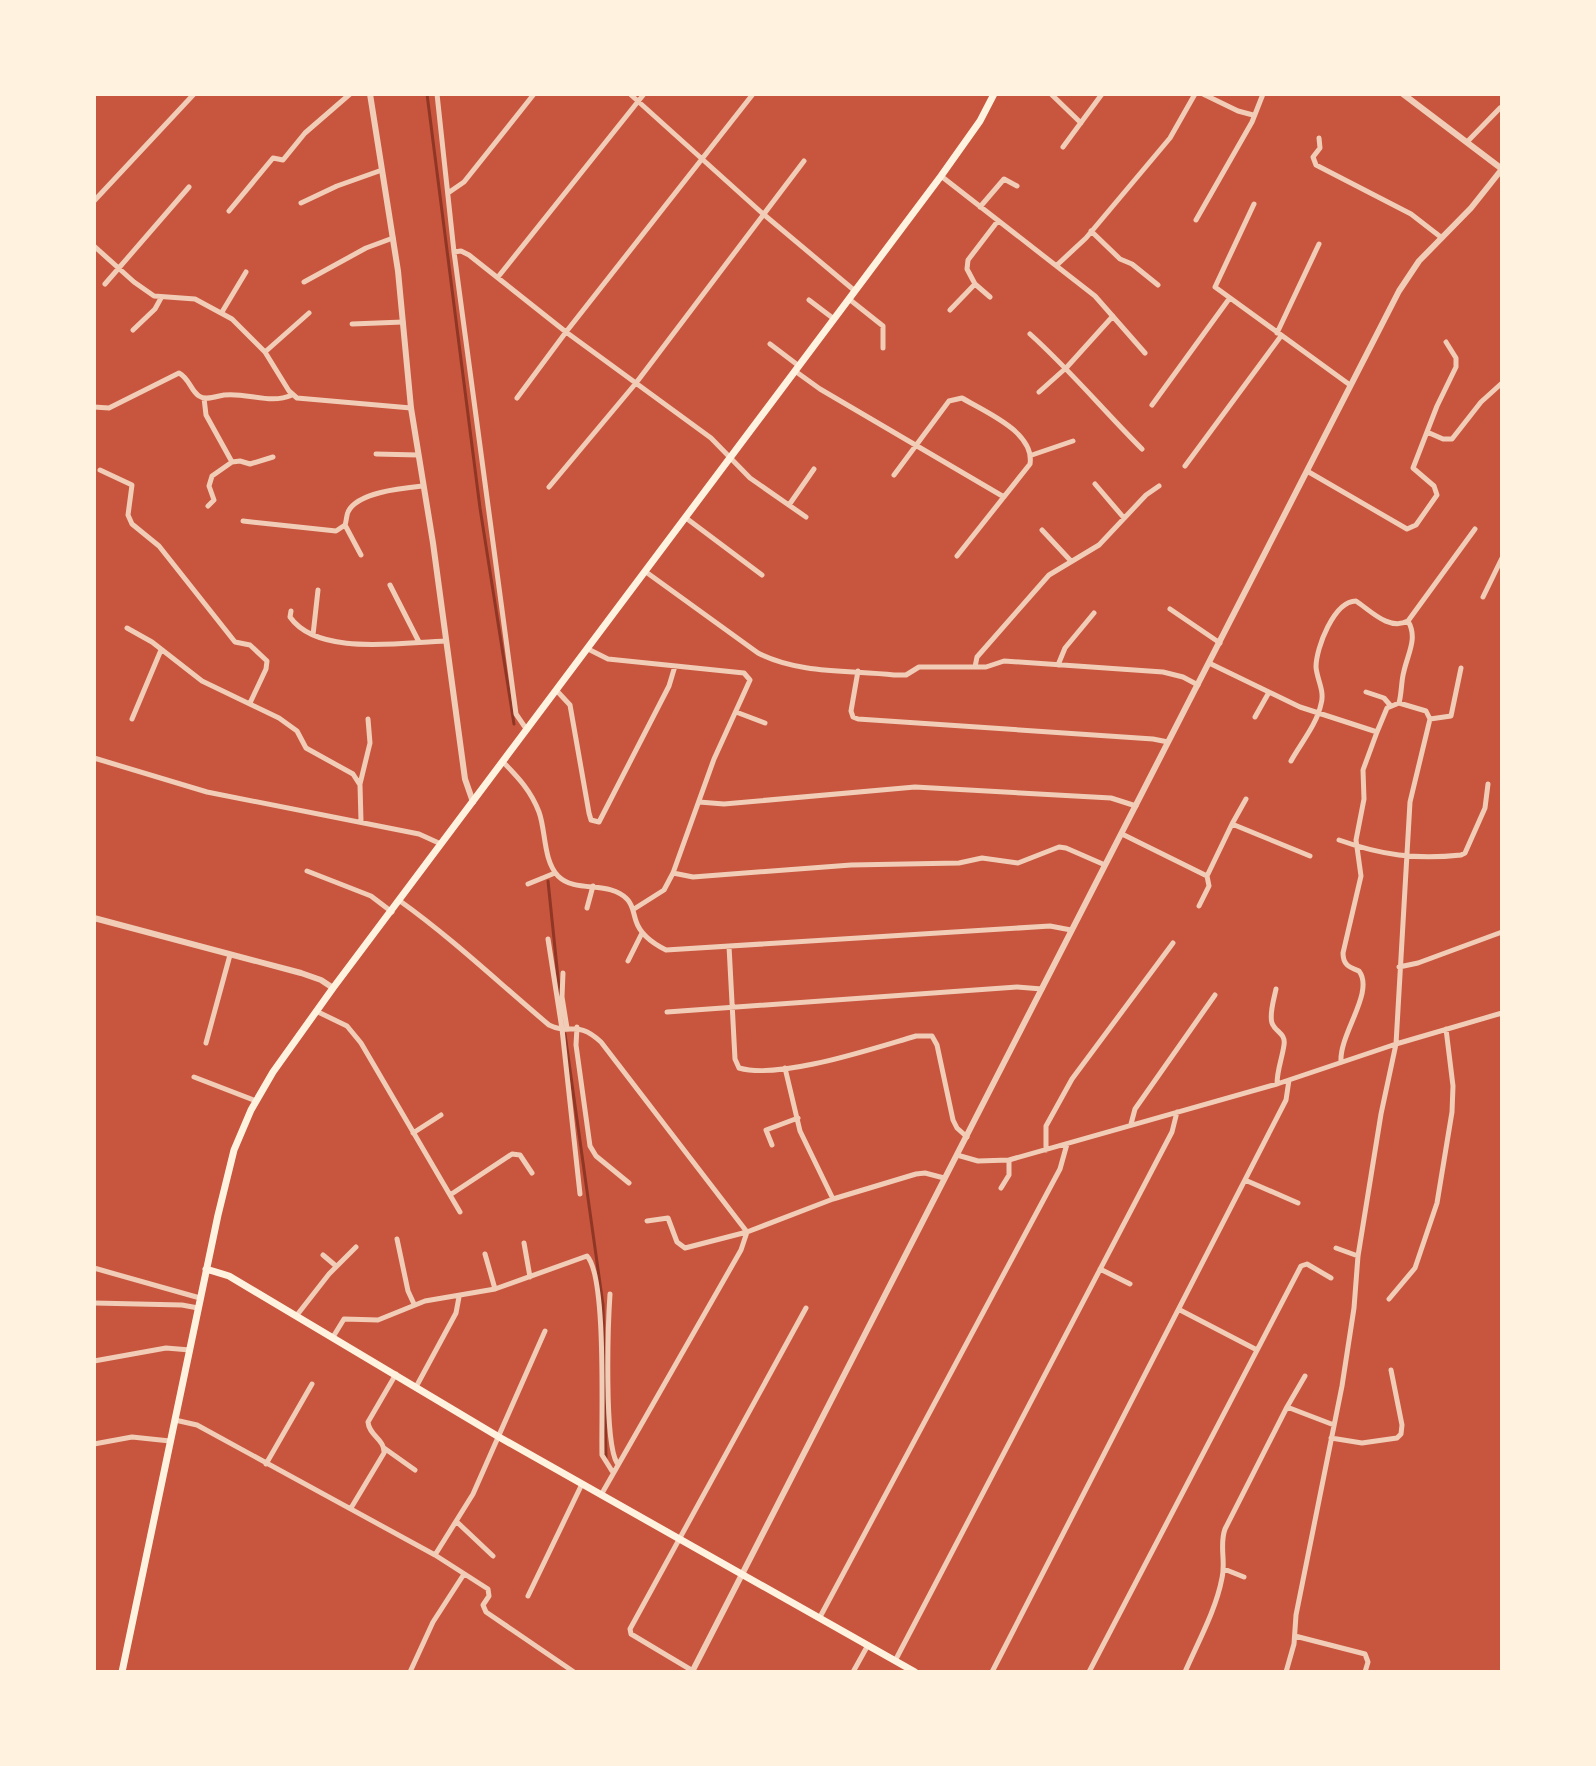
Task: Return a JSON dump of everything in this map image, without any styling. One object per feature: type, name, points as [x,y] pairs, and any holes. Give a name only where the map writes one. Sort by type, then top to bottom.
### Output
[{"type":"main road","points":[[122,1672],[206,1269],[234,1150],[256,1101],[333,988],[941,176],[980,121],[994,94]]},
{"type":"main road","points":[[206,1269],[229,1276],[499,1437],[915,1672]]},
{"type":"street","points":[[94,201],[194,94]]},
{"type":"street","points":[[229,211],[273,158],[283,160],[305,133],[350,94]]},
{"type":"street","points":[[370,94],[393,238],[411,408],[466,784],[473,802]]},
{"type":"street","points":[[437,94],[454,252],[516,714],[527,730]]},
{"type":"street","points":[[448,193],[464,182],[534,94]]},
{"type":"street","points":[[630,94],[762,213],[855,291]]},
{"type":"street","points":[[498,277],[644,94]]},
{"type":"street","points":[[517,398],[753,94]]},
{"type":"street","points":[[1051,94],[1081,123]]},
{"type":"street","points":[[1063,147],[1102,94]]},
{"type":"street","points":[[1057,265],[1091,231],[1170,138],[1195,94]]},
{"type":"street","points":[[1203,94],[1253,115]]},
{"type":"street","points":[[1196,220],[1246,132],[1263,94]]},
{"type":"street","points":[[806,1308],[630,1632],[692,1672],[1406,280],[1419,261],[1471,208],[1502,169],[1403,94]]},
{"type":"street","points":[[1467,142],[1500,108]]},
{"type":"street","points":[[1319,138],[1320,148],[1313,157],[1316,165],[1411,214],[1442,238]]},
{"type":"street","points":[[549,487],[636,383],[804,161]]},
{"type":"street","points":[[301,203],[383,170]]},
{"type":"street","points":[[941,176],[1095,296],[1145,353]]},
{"type":"street","points":[[980,207],[1004,179],[1017,186]]},
{"type":"street","points":[[105,284],[189,187]]},
{"type":"street","points":[[1254,204],[1215,287],[1350,385]]},
{"type":"street","points":[[990,297],[975,284],[967,269],[968,260],[997,222]]},
{"type":"street","points":[[1091,231],[1120,259],[1132,264],[1158,285]]},
{"type":"street","points":[[304,282],[366,248],[393,238]]},
{"type":"street","points":[[1185,466],[1279,334],[1319,244]]},
{"type":"street","points":[[94,246],[148,293],[161,298],[195,299],[222,312],[242,327],[265,352],[292,395],[304,401],[411,408]]},
{"type":"street","points":[[454,252],[469,255],[566,332],[711,438],[750,478],[806,517]]},
{"type":"street","points":[[222,312],[246,272]]},
{"type":"street","points":[[950,310],[975,284]]},
{"type":"street","points":[[133,330],[155,309],[161,298]]},
{"type":"street","points":[[849,299],[883,326],[883,348]]},
{"type":"street","points":[[1152,405],[1229,299]]},
{"type":"street","points":[[809,300],[834,319]]},
{"type":"street","points":[[265,352],[309,313]]},
{"type":"street","points":[[1039,392],[1067,367],[1113,316]]},
{"type":"street","points":[[352,324],[403,322]]},
{"type":"street","points":[[1030,334],[1067,367],[1096,403],[1142,449]]},
{"type":"street","points":[[1307,471],[1407,529],[1411,528],[1437,495],[1434,486],[1413,468],[1456,367],[1456,358],[1446,342]]},
{"type":"street","points":[[770,344],[820,389],[1004,497]]},
{"type":"street","points":[[94,407],[109,408],[179,373],[183,374],[197,395],[204,398],[235,395],[276,400],[292,395]]},
{"type":"street","points":[[1427,432],[1443,439],[1452,439],[1481,402],[1502,383]]},
{"type":"street","points":[[204,398],[206,415],[232,462]]},
{"type":"street","points":[[894,475],[949,401],[962,398],[1022,435],[1032,455],[1030,464],[957,556]]},
{"type":"street","points":[[1032,455],[1073,441]]},
{"type":"street","points":[[376,454],[418,455]]},
{"type":"street","points":[[208,506],[214,500],[209,486],[212,476],[232,462],[250,464],[273,457]]},
{"type":"street","points":[[789,505],[814,469]]},
{"type":"street","points":[[100,470],[132,485],[128,515],[132,524],[159,546],[235,642],[250,645],[267,661],[250,703]]},
{"type":"street","points":[[1095,484],[1124,518]]},
{"type":"street","points":[[361,555],[345,525],[347,512],[355,504],[383,491],[423,486]]},
{"type":"street","points":[[975,667],[977,657],[1049,575],[1099,545],[1146,495],[1159,486]]},
{"type":"street","points":[[686,518],[762,575]]},
{"type":"street","points":[[243,521],[336,531],[345,525]]},
{"type":"street","points":[[1291,761],[1322,702],[1316,671],[1320,645],[1343,605],[1356,601],[1389,623],[1396,625],[1408,621],[1475,529]]},
{"type":"street","points":[[1042,530],[1070,560]]},
{"type":"street","points":[[1483,597],[1502,558]]},
{"type":"street","points":[[646,572],[758,653],[798,667],[906,675],[919,667],[975,667],[1004,661],[1163,672],[1199,685]]},
{"type":"street","points":[[390,585],[419,642]]},
{"type":"street","points":[[313,635],[318,590]]},
{"type":"street","points":[[1170,609],[1220,643]]},
{"type":"street","points":[[291,611],[292,621],[313,635],[349,644],[446,641]]},
{"type":"street","points":[[1058,665],[1065,648],[1094,613]]},
{"type":"street","points":[[1399,703],[1403,673],[1413,641],[1408,621]]},
{"type":"street","points":[[127,628],[161,649],[202,681],[279,718],[297,731],[306,748],[353,774],[360,785]]},
{"type":"street","points":[[132,719],[161,649]]},
{"type":"street","points":[[588,649],[608,659],[744,673],[750,680],[714,759],[673,873],[664,890],[633,909]]},
{"type":"street","points":[[1209,663],[1268,694],[1377,732]]},
{"type":"street","points":[[557,691],[570,705],[589,813],[591,820],[599,822],[669,686],[675,666]]},
{"type":"street","points":[[1430,719],[1451,716],[1461,668]]},
{"type":"street","points":[[858,671],[851,711],[853,717],[858,719],[1153,739],[1169,743]]},
{"type":"street","points":[[1366,692],[1384,698],[1390,705]]},
{"type":"street","points":[[1255,717],[1268,694]]},
{"type":"street","points":[[1286,1672],[1334,1425],[1381,1114],[1396,1044],[1410,802],[1430,719],[1426,711],[1399,703],[1390,705]]},
{"type":"street","points":[[1341,1062],[1342,1044],[1360,1003],[1364,982],[1359,971],[1348,967],[1343,961],[1361,876],[1357,846],[1364,799],[1363,770],[1390,705]]},
{"type":"street","points":[[736,712],[765,723]]},
{"type":"street","points":[[361,821],[360,785],[370,743],[368,719]]},
{"type":"street","points":[[94,758],[207,792],[419,834],[442,845]]},
{"type":"street","points":[[503,762],[530,793],[539,813],[549,860],[555,873],[567,883],[593,886],[622,895],[633,909],[642,933],[666,950],[1050,926],[1071,930]]},
{"type":"street","points":[[1339,840],[1406,858],[1465,853],[1485,808],[1488,784]]},
{"type":"street","points":[[699,802],[724,804],[915,787],[1111,798],[1136,806]]},
{"type":"street","points":[[1199,906],[1209,886],[1207,876],[1246,799]]},
{"type":"street","points":[[1232,824],[1310,856]]},
{"type":"street","points":[[1122,834],[1207,876]]},
{"type":"street","points":[[673,873],[693,877],[851,865],[959,863],[982,858],[1018,863],[1059,847],[1105,865]]},
{"type":"street","points":[[307,871],[371,896],[392,912]]},
{"type":"street","points":[[528,884],[555,873]]},
{"type":"street","points":[[587,908],[593,886]]},
{"type":"street","points":[[400,901],[458,944],[549,1025],[577,1027],[592,1033],[620,1063],[747,1232]]},
{"type":"street","points":[[94,918],[312,976],[333,988]]},
{"type":"street","points":[[1399,967],[1502,932]]},
{"type":"street","points":[[628,961],[642,933]]},
{"type":"street","points":[[548,939],[564,1028]]},
{"type":"street","points":[[1046,1150],[1046,1126],[1072,1079],[1173,943]]},
{"type":"street","points":[[729,946],[735,1059],[739,1068],[785,1068],[823,1062],[916,1036],[932,1036],[937,1045],[953,1120],[967,1137]]},
{"type":"street","points":[[206,1043],[230,955]]},
{"type":"street","points":[[563,973],[564,1028],[580,1194]]},
{"type":"street","points":[[667,1012],[1017,987],[1043,989]]},
{"type":"street","points":[[1276,989],[1272,1023],[1285,1043],[1277,1084]]},
{"type":"street","points":[[1131,1124],[1135,1109],[1215,995]]},
{"type":"street","points":[[316,1011],[347,1026],[355,1034],[460,1212]]},
{"type":"street","points":[[957,1155],[978,1161],[1009,1160],[1277,1084],[1502,1013]]},
{"type":"street","points":[[577,1027],[576,1045],[590,1146],[596,1156],[629,1183]]},
{"type":"street","points":[[1389,1299],[1415,1268],[1437,1203],[1452,1112],[1453,1086],[1446,1029]]},
{"type":"street","points":[[785,1068],[806,1146],[833,1199]]},
{"type":"street","points":[[194,1077],[256,1101]]},
{"type":"street","points":[[992,1672],[1286,1100],[1289,1080]]},
{"type":"street","points":[[895,1661],[1172,1132],[1177,1112]]},
{"type":"street","points":[[413,1133],[441,1115]]},
{"type":"street","points":[[772,1145],[766,1130],[798,1118]]},
{"type":"street","points":[[820,1617],[1060,1169],[1067,1143]]},
{"type":"street","points":[[450,1195],[512,1154],[520,1155],[532,1173]]},
{"type":"street","points":[[1001,1188],[1009,1175],[1009,1160]]},
{"type":"street","points":[[647,1221],[668,1218],[677,1242],[685,1248],[747,1232],[833,1199],[916,1174],[944,1178]]},
{"type":"street","points":[[1245,1180],[1298,1203]]},
{"type":"street","points":[[601,1495],[741,1250],[747,1232]]},
{"type":"street","points":[[397,1239],[408,1291],[414,1304]]},
{"type":"street","points":[[524,1243],[530,1277]]},
{"type":"street","points":[[297,1315],[336,1266],[356,1247]]},
{"type":"street","points":[[1336,1248],[1358,1256]]},
{"type":"street","points":[[485,1254],[495,1289]]},
{"type":"street","points":[[323,1255],[336,1266]]},
{"type":"street","points":[[333,1337],[344,1319],[378,1320],[414,1304],[495,1289],[583,1255],[591,1260],[600,1320],[602,1455],[612,1471]]},
{"type":"street","points":[[1089,1672],[1301,1266],[1307,1264],[1331,1278]]},
{"type":"street","points":[[94,1268],[200,1298]]},
{"type":"street","points":[[1100,1269],[1130,1284]]},
{"type":"street","points":[[610,1294],[608,1359],[611,1433],[612,1456],[617,1463]]},
{"type":"street","points":[[416,1387],[456,1313],[459,1297]]},
{"type":"street","points":[[94,1303],[198,1308]]},
{"type":"street","points":[[1180,1310],[1257,1350]]},
{"type":"street","points":[[435,1555],[457,1522],[499,1437],[545,1331]]},
{"type":"street","points":[[94,1361],[166,1348],[190,1350]]},
{"type":"street","points":[[1331,1438],[1362,1443],[1397,1438],[1401,1434],[1391,1370]]},
{"type":"street","points":[[396,1374],[368,1422],[369,1431],[384,1448],[415,1470]]},
{"type":"street","points":[[1185,1672],[1219,1591],[1224,1569],[1221,1543],[1225,1529],[1305,1376]]},
{"type":"street","points":[[266,1464],[312,1384]]},
{"type":"street","points":[[1287,1407],[1334,1425]]},
{"type":"street","points":[[175,1420],[197,1425],[435,1555],[488,1589],[489,1596],[483,1605],[486,1612],[574,1672]]},
{"type":"street","points":[[94,1444],[132,1437],[170,1441]]},
{"type":"street","points":[[351,1508],[384,1453],[384,1448]]},
{"type":"street","points":[[528,1596],[582,1484]]},
{"type":"street","points":[[457,1522],[493,1556]]},
{"type":"street","points":[[1224,1569],[1244,1577]]},
{"type":"street","points":[[410,1672],[433,1622],[464,1574]]},
{"type":"street","points":[[1295,1636],[1365,1654],[1368,1662],[1365,1672]]},
{"type":"street","points":[[853,1672],[868,1645]]},
{"type":"waterway","points":[[427,94],[480,508],[514,724]]},
{"type":"waterway","points":[[548,881],[560,997]]},
{"type":"waterway","points":[[565,1034],[603,1305],[606,1458]]}]
